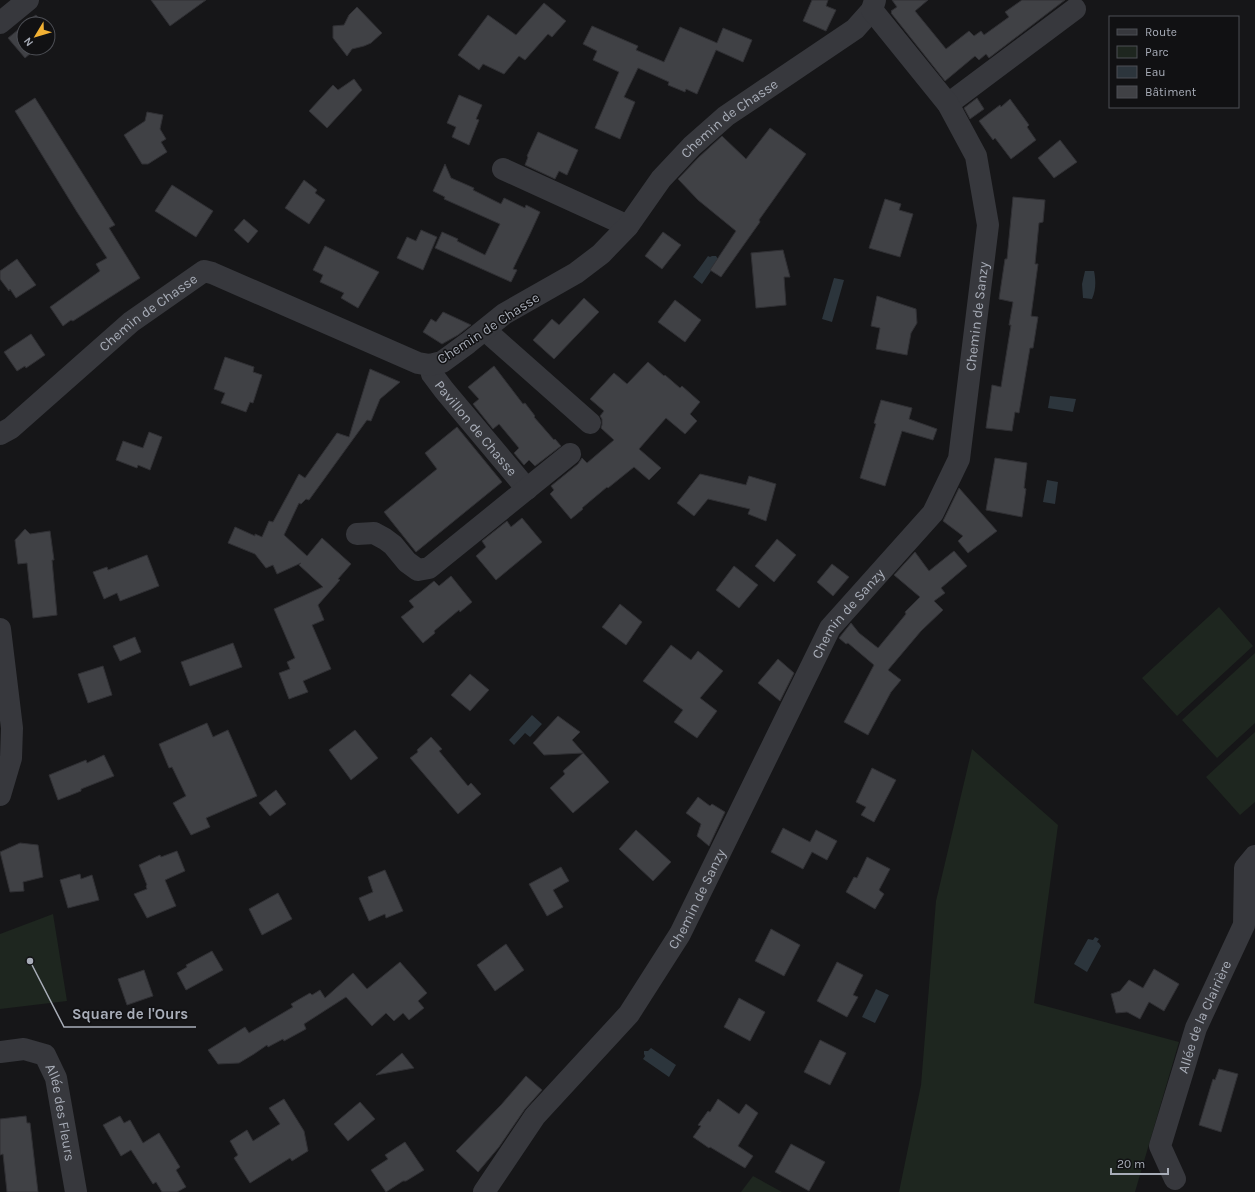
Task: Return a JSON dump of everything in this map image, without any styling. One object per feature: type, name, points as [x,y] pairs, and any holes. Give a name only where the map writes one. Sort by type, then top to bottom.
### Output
[{"type":"street","points":[[0,23],[28,0]]},
{"type":"street","name":"Chemin de Sanzy","points":[[484,1192],[535,1116],[629,1014],[680,934],[830,628],[933,513],[959,459],[988,225],[976,156],[948,104],[874,5]]},
{"type":"street","name":"Chemin de Chasse","points":[[0,434],[11,428],[132,322],[204,271],[212,273],[418,363],[430,365],[442,362],[504,314],[576,272],[601,254],[628,226],[661,179],[692,146],[726,116],[856,29],[874,5]]},
{"type":"street","points":[[948,104],[1075,9]]},
{"type":"street","points":[[503,169],[628,226]]},
{"type":"street","points":[[485,330],[590,423]]},
{"type":"street","name":"Pavillon de Chasse","points":[[430,365],[432,374],[444,390],[526,489]]},
{"type":"street","name":"Pavillon de Chasse","points":[[357,534],[374,533],[389,542],[407,562],[418,570],[429,568],[570,454]]},
{"type":"street","points":[[0,628],[12,728],[11,758],[0,795]]},
{"type":"street","name":"Allée de la Clairière","points":[[1175,1179],[1160,1146],[1196,1028],[1244,925],[1245,868],[1255,856]]},
{"type":"street","name":"Allée des Fleurs","points":[[0,1052],[24,1049],[45,1055],[56,1078],[76,1192]]},
{"type":"green space","points":[[1219,607],[1253,646],[1177,716],[1142,678]]},
{"type":"green space","points":[[1255,653],[1255,723],[1217,758],[1182,720]]},
{"type":"green space","points":[[1255,732],[1255,802],[1240,815],[1206,777]]},
{"type":"green space","points":[[972,749],[1058,825],[1034,1003],[1179,1042],[1135,1192],[899,1192],[921,1085],[936,901]]},
{"type":"green space","points":[[53,914],[67,1001],[0,1009],[0,934]]},
{"type":"green space","points":[[753,1176],[782,1192],[741,1192]]},
{"type":"water","points":[[708,256],[716,256],[718,259],[702,284],[693,277]]},
{"type":"water","points":[[1085,271],[1094,271],[1095,285],[1092,299],[1083,298],[1082,284]]},
{"type":"water","points":[[834,278],[844,280],[832,322],[822,319]]},
{"type":"water","points":[[1050,396],[1076,399],[1073,412],[1048,408]]},
{"type":"water","points":[[1047,480],[1058,482],[1055,504],[1043,502]]},
{"type":"water","points":[[532,715],[542,724],[530,737],[525,733],[514,745],[509,740]]},
{"type":"water","points":[[1095,937],[1099,939],[1097,942],[1101,946],[1087,972],[1074,964],[1088,939],[1093,940]]},
{"type":"water","points":[[876,989],[889,995],[875,1023],[862,1017]]},
{"type":"water","points":[[651,1048],[676,1065],[669,1077],[643,1059],[645,1056],[644,1051],[648,1051]]},
{"type":"building","points":[[151,0],[206,0],[170,26]]},
{"type":"building","points":[[812,0],[828,0],[826,6],[836,10],[826,31],[803,21]]},
{"type":"building","points":[[892,0],[928,0],[915,11],[946,49],[969,31],[974,36],[981,31],[984,35],[1009,17],[1005,12],[1022,0],[1065,0],[989,58],[986,54],[979,60],[975,56],[945,81],[891,13],[891,11],[897,7]]},
{"type":"building","points":[[544,3],[566,21],[552,37],[548,34],[525,60],[519,56],[504,74],[483,64],[479,70],[458,55],[488,15],[516,35]]},
{"type":"building","points":[[357,7],[382,33],[371,43],[352,49],[347,56],[333,38],[333,26],[344,25],[349,15]]},
{"type":"building","points":[[592,26],[638,46],[636,50],[664,62],[680,27],[717,43],[723,28],[752,40],[743,62],[716,50],[697,94],[686,89],[685,92],[668,85],[669,82],[638,68],[624,97],[635,102],[620,139],[595,128],[619,72],[593,60],[597,51],[583,44]]},
{"type":"building","points":[[16,32],[16,47],[8,38]]},
{"type":"building","points":[[354,79],[362,90],[327,128],[309,111],[333,85],[338,90]]},
{"type":"building","points":[[459,95],[482,105],[476,119],[479,120],[469,145],[452,137],[456,127],[447,123]]},
{"type":"building","points":[[35,98],[115,225],[109,228],[140,278],[63,326],[50,307],[100,271],[96,264],[107,258],[15,111]]},
{"type":"building","points":[[977,98],[984,109],[970,119],[964,108]]},
{"type":"building","points":[[1010,99],[1029,125],[1027,127],[1036,140],[1011,159],[995,138],[993,140],[979,121],[1000,105],[1001,107]]},
{"type":"building","points":[[147,112],[163,115],[160,129],[166,139],[161,142],[167,152],[148,164],[142,164],[124,135],[145,121]]},
{"type":"building","points":[[770,128],[806,154],[721,277],[710,270],[736,231],[698,200],[678,179],[722,136],[746,159]]},
{"type":"building","points":[[538,132],[578,150],[567,175],[559,171],[555,179],[525,165],[527,156]]},
{"type":"building","points":[[1060,140],[1077,162],[1054,178],[1038,158]]},
{"type":"building","points":[[445,164],[451,178],[474,188],[473,190],[501,204],[504,198],[525,208],[526,205],[540,212],[513,269],[517,270],[511,282],[435,248],[442,232],[458,239],[457,241],[485,255],[500,224],[444,199],[445,197],[433,191]]},
{"type":"building","points":[[304,180],[317,190],[315,193],[325,200],[309,224],[285,208]]},
{"type":"building","points":[[172,185],[213,211],[196,237],[155,211]]},
{"type":"building","points":[[1013,197],[1045,200],[1043,222],[1039,223],[1035,264],[1038,264],[1031,316],[1038,317],[1033,348],[1030,348],[1019,413],[1015,412],[1012,431],[986,428],[992,385],[1001,387],[1011,325],[1009,325],[1013,302],[999,299],[1005,259],[1007,259]]},
{"type":"building","points":[[885,199],[901,204],[899,210],[913,214],[900,257],[869,248]]},
{"type":"building","points":[[244,219],[258,231],[248,243],[234,230]]},
{"type":"building","points":[[421,230],[437,237],[423,270],[397,258],[407,237],[416,241]]},
{"type":"building","points":[[663,232],[681,245],[662,269],[645,256]]},
{"type":"building","points":[[325,246],[379,272],[358,308],[341,298],[344,293],[320,282],[323,275],[313,270]]},
{"type":"building","points":[[783,250],[790,277],[784,277],[786,305],[756,308],[751,253]]},
{"type":"building","points":[[17,259],[36,285],[16,298],[10,289],[9,291],[0,279],[0,271]]},
{"type":"building","points":[[877,296],[916,309],[917,323],[911,333],[907,355],[876,349],[880,328],[871,326]]},
{"type":"building","points":[[584,298],[599,312],[554,359],[533,340],[552,319],[559,325]]},
{"type":"building","points":[[675,300],[701,320],[685,342],[658,322]]},
{"type":"building","points":[[443,312],[471,325],[458,335],[442,344],[423,332],[431,319],[436,322]]},
{"type":"building","points":[[31,334],[45,355],[26,368],[25,366],[17,371],[4,352]]},
{"type":"building","points":[[225,357],[254,367],[253,372],[262,375],[253,403],[250,402],[246,412],[221,403],[225,393],[214,389]]},
{"type":"building","points":[[648,362],[680,388],[682,386],[700,402],[690,414],[697,421],[685,434],[666,418],[639,449],[661,468],[649,480],[634,467],[608,488],[607,487],[571,519],[550,494],[554,490],[551,486],[578,464],[582,458],[587,463],[614,440],[601,428],[602,419],[600,416],[604,411],[590,399],[614,373],[627,384]]},
{"type":"building","points":[[494,366],[523,404],[525,403],[535,416],[534,417],[561,446],[535,466],[529,460],[524,465],[514,453],[519,448],[499,424],[493,429],[473,404],[479,399],[468,387]]},
{"type":"building","points":[[370,369],[400,382],[380,399],[371,421],[367,420],[309,500],[306,499],[301,504],[299,503],[284,535],[307,556],[322,538],[351,564],[338,579],[340,580],[318,605],[324,620],[312,625],[331,669],[303,681],[308,692],[289,699],[279,673],[290,669],[287,662],[295,658],[274,609],[323,587],[299,565],[301,563],[277,574],[273,565],[266,568],[255,554],[228,543],[235,527],[255,536],[255,534],[262,537],[269,521],[273,522],[299,474],[305,478],[337,433],[349,437]]},
{"type":"building","points":[[881,400],[912,408],[909,419],[937,429],[933,440],[902,431],[885,486],[860,478],[876,424],[874,423]]},
{"type":"building","points":[[457,427],[502,482],[416,552],[384,512],[437,469],[425,453]]},
{"type":"building","points":[[149,432],[162,437],[150,470],[138,465],[137,468],[116,460],[123,441],[143,448]]},
{"type":"building","points":[[995,458],[1027,463],[1024,488],[1026,489],[1022,517],[986,510]]},
{"type":"building","points":[[700,474],[746,485],[749,476],[776,484],[766,521],[748,514],[750,509],[708,499],[694,516],[677,503]]},
{"type":"building","points":[[959,488],[997,531],[968,553],[958,541],[963,536],[943,521]]},
{"type":"building","points":[[522,518],[542,542],[496,580],[476,556],[486,547],[482,541],[507,521],[511,527]]},
{"type":"building","points":[[25,529],[30,534],[50,531],[54,560],[52,560],[57,615],[33,618],[27,563],[18,564],[15,540]]},
{"type":"building","points":[[777,539],[796,555],[774,582],[755,566]]},
{"type":"building","points":[[954,551],[967,566],[941,588],[945,593],[934,601],[943,610],[921,631],[888,670],[901,680],[891,692],[868,735],[844,722],[874,665],[848,643],[846,644],[839,638],[851,623],[859,633],[878,648],[906,614],[905,612],[920,597],[894,575],[915,552],[929,571]]},
{"type":"building","points":[[147,555],[159,586],[120,601],[117,593],[104,599],[93,572],[107,567],[108,570]]},
{"type":"building","points":[[832,564],[849,577],[833,596],[817,582]]},
{"type":"building","points":[[734,566],[758,585],[739,608],[716,590]]},
{"type":"building","points":[[451,576],[472,602],[460,612],[459,610],[434,631],[435,633],[423,643],[401,617],[414,607],[409,601],[434,581],[439,586]]},
{"type":"building","points":[[620,604],[642,622],[626,645],[602,627]]},
{"type":"building","points":[[135,637],[141,652],[120,661],[113,646]]},
{"type":"building","points":[[233,643],[242,667],[190,686],[181,662]]},
{"type":"building","points":[[671,645],[691,660],[698,651],[723,671],[700,698],[717,711],[697,738],[674,722],[683,710],[643,681]]},
{"type":"building","points":[[778,659],[794,673],[780,701],[758,683]]},
{"type":"building","points":[[103,666],[112,695],[88,703],[78,674]]},
{"type":"building","points":[[470,674],[489,690],[470,711],[451,695]]},
{"type":"building","points":[[558,716],[580,732],[572,740],[609,782],[573,813],[550,788],[565,774],[563,771],[583,753],[544,755],[533,743]]},
{"type":"building","points":[[207,723],[213,737],[228,730],[257,796],[206,818],[210,827],[191,835],[173,803],[186,796],[172,767],[169,768],[159,744]]},
{"type":"building","points":[[355,730],[378,758],[351,780],[329,750]]},
{"type":"building","points":[[431,737],[442,749],[439,751],[468,786],[471,783],[481,794],[458,814],[410,758],[418,752],[417,750]]},
{"type":"building","points":[[104,755],[114,776],[58,800],[49,775],[86,760],[87,763]]},
{"type":"building","points":[[872,768],[896,780],[874,822],[861,815],[866,807],[856,802]]},
{"type":"building","points":[[276,790],[286,804],[270,816],[259,803]]},
{"type":"building","points":[[698,797],[710,806],[712,804],[725,812],[709,846],[697,836],[701,824],[686,813]]},
{"type":"building","points":[[783,828],[810,842],[816,830],[837,841],[827,860],[812,852],[803,869],[771,852]]},
{"type":"building","points":[[636,830],[671,862],[653,881],[619,849]]},
{"type":"building","points":[[20,843],[38,845],[43,877],[23,882],[24,891],[10,892],[0,852]]},
{"type":"building","points":[[177,851],[185,871],[165,880],[176,906],[147,918],[134,894],[147,889],[147,885],[139,865],[160,855],[161,857]]},
{"type":"building","points":[[867,857],[890,869],[879,890],[884,894],[875,909],[846,892],[854,877],[857,878]]},
{"type":"building","points":[[561,867],[569,881],[553,890],[563,907],[547,916],[529,884]]},
{"type":"building","points":[[385,870],[403,911],[386,918],[385,914],[369,921],[359,898],[373,892],[368,877]]},
{"type":"building","points":[[80,874],[81,879],[92,875],[99,900],[68,908],[60,880]]},
{"type":"building","points":[[278,893],[292,919],[262,935],[249,909]]},
{"type":"building","points":[[771,929],[800,945],[784,976],[755,961]]},
{"type":"building","points":[[506,944],[524,970],[495,991],[477,965]]},
{"type":"building","points":[[212,951],[223,970],[186,990],[177,973],[187,967],[186,965]]},
{"type":"building","points":[[400,962],[427,993],[418,1001],[424,1008],[409,1020],[403,1013],[394,1021],[386,1013],[372,1026],[346,997],[304,1024],[306,1029],[284,1041],[283,1039],[268,1047],[267,1045],[239,1063],[218,1064],[208,1050],[245,1027],[249,1033],[293,1007],[291,1004],[310,993],[312,995],[320,990],[325,998],[353,973],[367,989]]},
{"type":"building","points":[[837,962],[863,975],[853,995],[858,997],[847,1017],[817,1001]]},
{"type":"building","points":[[1154,969],[1179,984],[1164,1011],[1149,1002],[1140,1019],[1127,1012],[1116,1013],[1111,994],[1120,991],[1129,980],[1143,988]]},
{"type":"building","points":[[144,970],[153,996],[127,1005],[118,979]]},
{"type":"building","points":[[739,998],[765,1012],[750,1041],[724,1027]]},
{"type":"building","points":[[820,1040],[846,1053],[830,1085],[804,1072]]},
{"type":"building","points":[[402,1053],[414,1068],[376,1075]]},
{"type":"building","points":[[1219,1069],[1238,1074],[1221,1132],[1199,1125],[1213,1079],[1215,1080]]},
{"type":"building","points":[[526,1076],[542,1090],[525,1109],[499,1147],[478,1172],[456,1151],[501,1105]]},
{"type":"building","points":[[284,1099],[304,1131],[308,1151],[292,1161],[290,1158],[250,1183],[234,1158],[238,1155],[230,1141],[247,1130],[253,1141],[280,1124],[269,1108]]},
{"type":"building","points":[[718,1099],[739,1114],[746,1104],[758,1113],[738,1146],[753,1156],[745,1168],[710,1147],[709,1148],[693,1137],[701,1126],[698,1125],[708,1111],[710,1112]]},
{"type":"building","points":[[360,1102],[375,1119],[348,1141],[334,1124]]},
{"type":"building","points":[[26,1116],[27,1123],[30,1123],[38,1192],[7,1192],[3,1154],[0,1155],[0,1119]]},
{"type":"building","points":[[120,1116],[124,1123],[130,1120],[143,1143],[159,1133],[180,1167],[176,1170],[186,1187],[177,1192],[162,1192],[156,1182],[153,1184],[131,1150],[121,1156],[103,1125]]},
{"type":"building","points":[[405,1142],[424,1170],[386,1192],[371,1170],[388,1159],[385,1155]]},
{"type":"building","points":[[791,1144],[825,1162],[809,1191],[775,1172]]},
{"type":"place","name":"Square de l'Ours","points":[[30,961]]}]
